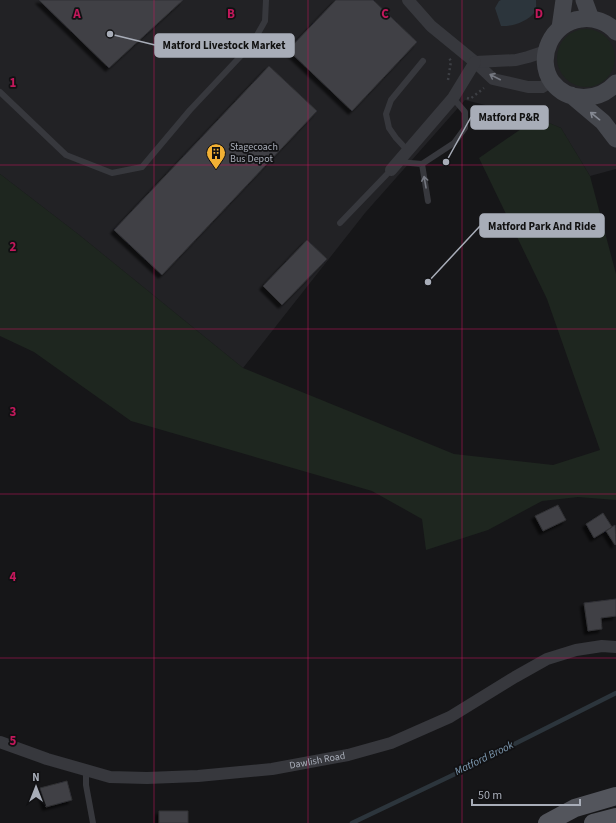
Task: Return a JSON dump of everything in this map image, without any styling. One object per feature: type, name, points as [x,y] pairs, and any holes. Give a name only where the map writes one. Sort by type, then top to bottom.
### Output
[{"type":"main road","points":[[560,28],[564,0]]},
{"type":"main road","points":[[584,0],[591,19]]},
{"type":"main road","points":[[616,31],[602,22],[591,19],[573,21],[560,28],[553,35],[546,51],[546,64],[552,82],[571,95],[603,122],[616,139]]},
{"type":"main road","points":[[571,95],[581,98],[592,98],[602,95],[611,89],[616,83]]},
{"type":"main road","points":[[548,823],[574,808],[616,796]]},
{"type":"main road","points":[[593,823],[616,817]]},
{"type":"street","points":[[408,0],[431,26],[475,62],[493,79],[518,85],[542,86],[552,82]]},
{"type":"street","points":[[475,62],[516,60],[546,51]]},
{"type":"street","points":[[395,166],[453,98],[475,62]]},
{"type":"street","name":"Dawlish Road","points":[[0,742],[47,759],[110,777],[147,778],[198,776],[272,769],[348,755],[391,743],[450,717],[547,659],[576,650],[602,646],[616,647]]},
{"type":"lane","points":[[0,92],[66,155],[112,173],[142,167],[190,110],[252,44],[265,21],[266,0]]},
{"type":"lane","points":[[408,151],[389,128],[386,114],[391,100],[423,62]]},
{"type":"lane","points":[[340,223],[395,166],[422,164],[454,143],[465,128],[465,112],[453,98]]},
{"type":"lane","points":[[422,164],[428,201]]},
{"type":"lane","points":[[86,770],[86,785],[92,823]]},
{"type":"shaded area","points":[[0,0],[616,0],[616,169],[590,176],[561,128],[537,118],[465,100],[365,213],[243,368],[78,234],[0,174]]},
{"type":"shaded area","points":[[501,0],[536,0],[536,10],[524,21],[510,26],[501,26],[495,8]]},
{"type":"shaded area","points":[[586,29],[602,34],[610,42],[615,58],[610,74],[602,82],[586,87],[570,82],[562,74],[557,58],[562,42],[570,34]]},
{"type":"shaded area","points":[[537,118],[561,128],[590,176],[616,274],[616,500],[578,497],[542,501],[488,530],[426,550],[422,519],[372,491],[131,421],[34,352],[0,336],[0,174],[78,234],[243,368],[454,454],[553,465],[600,450],[547,299],[479,158]]},
{"type":"building","points":[[39,0],[183,0],[109,68]]},
{"type":"building","points":[[336,0],[373,0],[417,42],[352,111],[288,50]]},
{"type":"building","name":"Stagecoach Bus Depot","points":[[269,66],[317,111],[162,275],[114,230]]},
{"type":"building","points":[[307,240],[327,259],[282,305],[263,286]]},
{"type":"building","points":[[558,505],[566,520],[543,531],[535,516]]},
{"type":"building","points":[[603,513],[612,527],[594,538],[586,524]]},
{"type":"building","points":[[615,525],[616,544],[615,545],[606,531]]},
{"type":"building","points":[[616,599],[616,616],[601,618],[602,629],[588,631],[584,603]]},
{"type":"building","points":[[67,781],[72,800],[46,807],[40,788]]},
{"type":"building","points":[[159,811],[188,811],[188,823],[159,823]]},
{"type":"waterway","name":"Matford Brook","points":[[352,823],[455,774],[616,693]]},
{"type":"place","name":"Matford Livestock Market","points":[[110,34]]},
{"type":"place","name":"Matford P&R","points":[[446,162]]},
{"type":"place","name":"Stagecoach Bus Depot","points":[[216,170]]},
{"type":"place","name":"Matford Park And Ride","points":[[428,282]]}]
